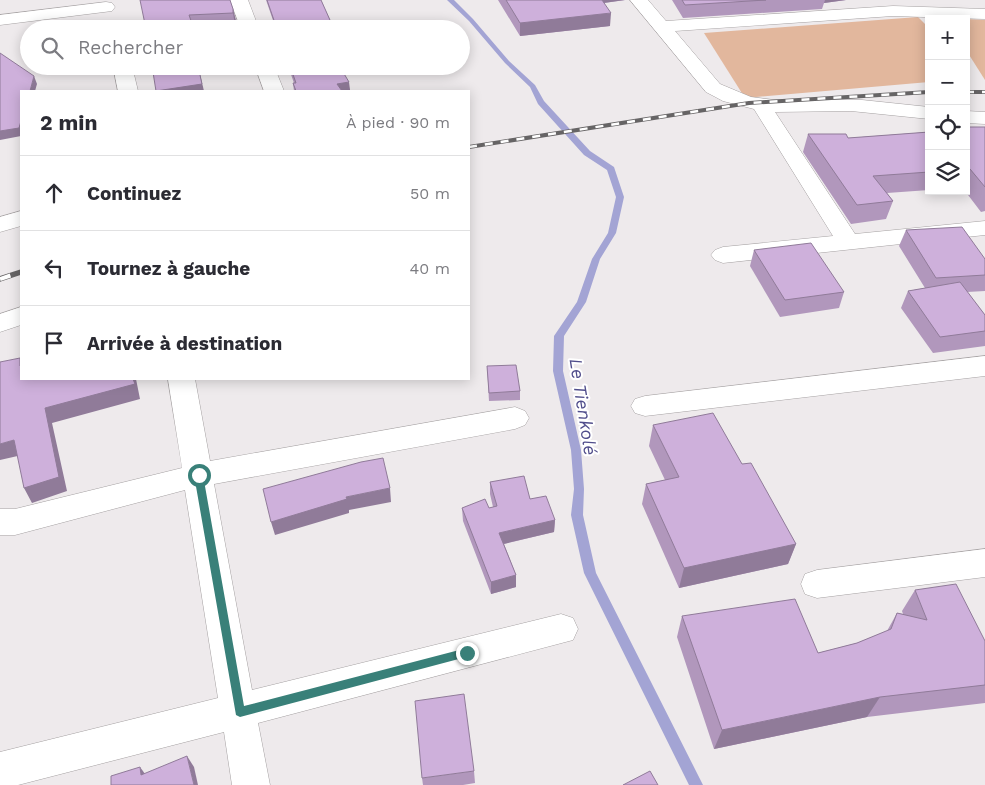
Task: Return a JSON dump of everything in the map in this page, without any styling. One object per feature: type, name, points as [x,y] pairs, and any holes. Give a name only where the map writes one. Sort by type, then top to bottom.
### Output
[{"type":"street","points":[[239,0],[247,20]]},
{"type":"street","points":[[639,0],[713,88],[728,96],[762,107],[841,105],[925,113]]},
{"type":"street","points":[[0,20],[107,10]]},
{"type":"street","points":[[662,27],[893,12],[985,14]]},
{"type":"street","points":[[124,75],[128,90]]},
{"type":"street","points":[[268,75],[274,90]]},
{"type":"street","points":[[762,107],[848,242]]},
{"type":"street","points":[[970,116],[985,118]]},
{"type":"street","points":[[0,225],[20,218]]},
{"type":"street","points":[[723,254],[985,228]]},
{"type":"street","points":[[0,323],[20,316]]},
{"type":"street","points":[[645,406],[985,366]]},
{"type":"street","points":[[181,380],[240,712],[251,785]]},
{"type":"street","points":[[0,522],[15,522],[199,475],[516,418]]},
{"type":"street","points":[[818,584],[985,563]]},
{"type":"street","points":[[0,771],[240,712],[561,629]]},
{"type":"shaded area","points":[[918,17],[925,24],[925,82],[745,98],[704,33]]},
{"type":"shaded area","points":[[970,19],[985,20],[985,80],[970,56]]},
{"type":"building","points":[[140,0],[230,0],[233,9],[233,13],[189,15],[191,20],[144,20]]},
{"type":"building","points":[[267,0],[321,0],[330,20],[274,20]]},
{"type":"building","points":[[506,0],[602,0],[611,13],[520,23]]},
{"type":"building","points":[[682,0],[766,0],[685,5]]},
{"type":"building","points":[[0,53],[20,67],[20,75],[34,76],[30,90],[20,90],[19,128],[0,131]]},
{"type":"building","points":[[153,75],[200,75],[202,84],[156,90]]},
{"type":"building","points":[[293,75],[345,75],[349,82],[337,84],[341,90],[296,90],[293,83],[296,83]]},
{"type":"building","points":[[970,127],[985,127],[985,187],[970,169]]},
{"type":"building","points":[[925,132],[925,172],[873,176],[893,201],[857,205],[808,134],[846,134],[848,138]]},
{"type":"building","points":[[962,227],[985,259],[985,275],[936,278],[906,230]]},
{"type":"building","points":[[811,243],[844,292],[785,300],[754,250]]},
{"type":"building","points":[[960,282],[985,315],[985,331],[940,337],[908,291]]},
{"type":"building","points":[[20,358],[20,380],[133,380],[135,384],[45,408],[59,477],[24,488],[14,440],[0,444],[0,362]]},
{"type":"building","points":[[516,365],[520,391],[489,393],[487,366]]},
{"type":"building","points":[[713,413],[742,464],[751,463],[796,544],[684,568],[646,484],[679,477],[653,425]]},
{"type":"building","points":[[383,458],[390,488],[346,497],[347,499],[271,522],[263,489],[361,462]]},
{"type":"building","points":[[524,476],[530,499],[546,496],[555,520],[499,533],[516,575],[491,582],[462,508],[485,499],[489,508],[497,506],[490,482]]},
{"type":"building","points":[[956,584],[985,641],[985,685],[880,697],[722,730],[682,616],[795,599],[818,653],[857,643],[891,629],[897,613],[927,620],[915,590]]},
{"type":"building","points":[[464,694],[474,771],[422,778],[415,701]]},
{"type":"building","points":[[187,756],[194,785],[111,785],[111,776],[140,767],[141,775]]},
{"type":"building","points":[[650,771],[658,785],[623,785]]},
{"type":"waterway","name":"Le Tienkolé","points":[[450,0],[471,20],[507,62],[533,86],[541,102],[587,153],[611,169],[620,197],[612,233],[596,259],[581,302],[559,336],[558,371],[576,450],[579,489],[577,515],[590,573],[696,785]]},
{"type":"railway","points":[[470,147],[749,103],[925,92]]},
{"type":"railway","points":[[970,92],[985,92]]},
{"type":"railway","points":[[0,279],[20,272]]},
{"type":"route","points":[[199,475],[240,712],[467,653]]}]
